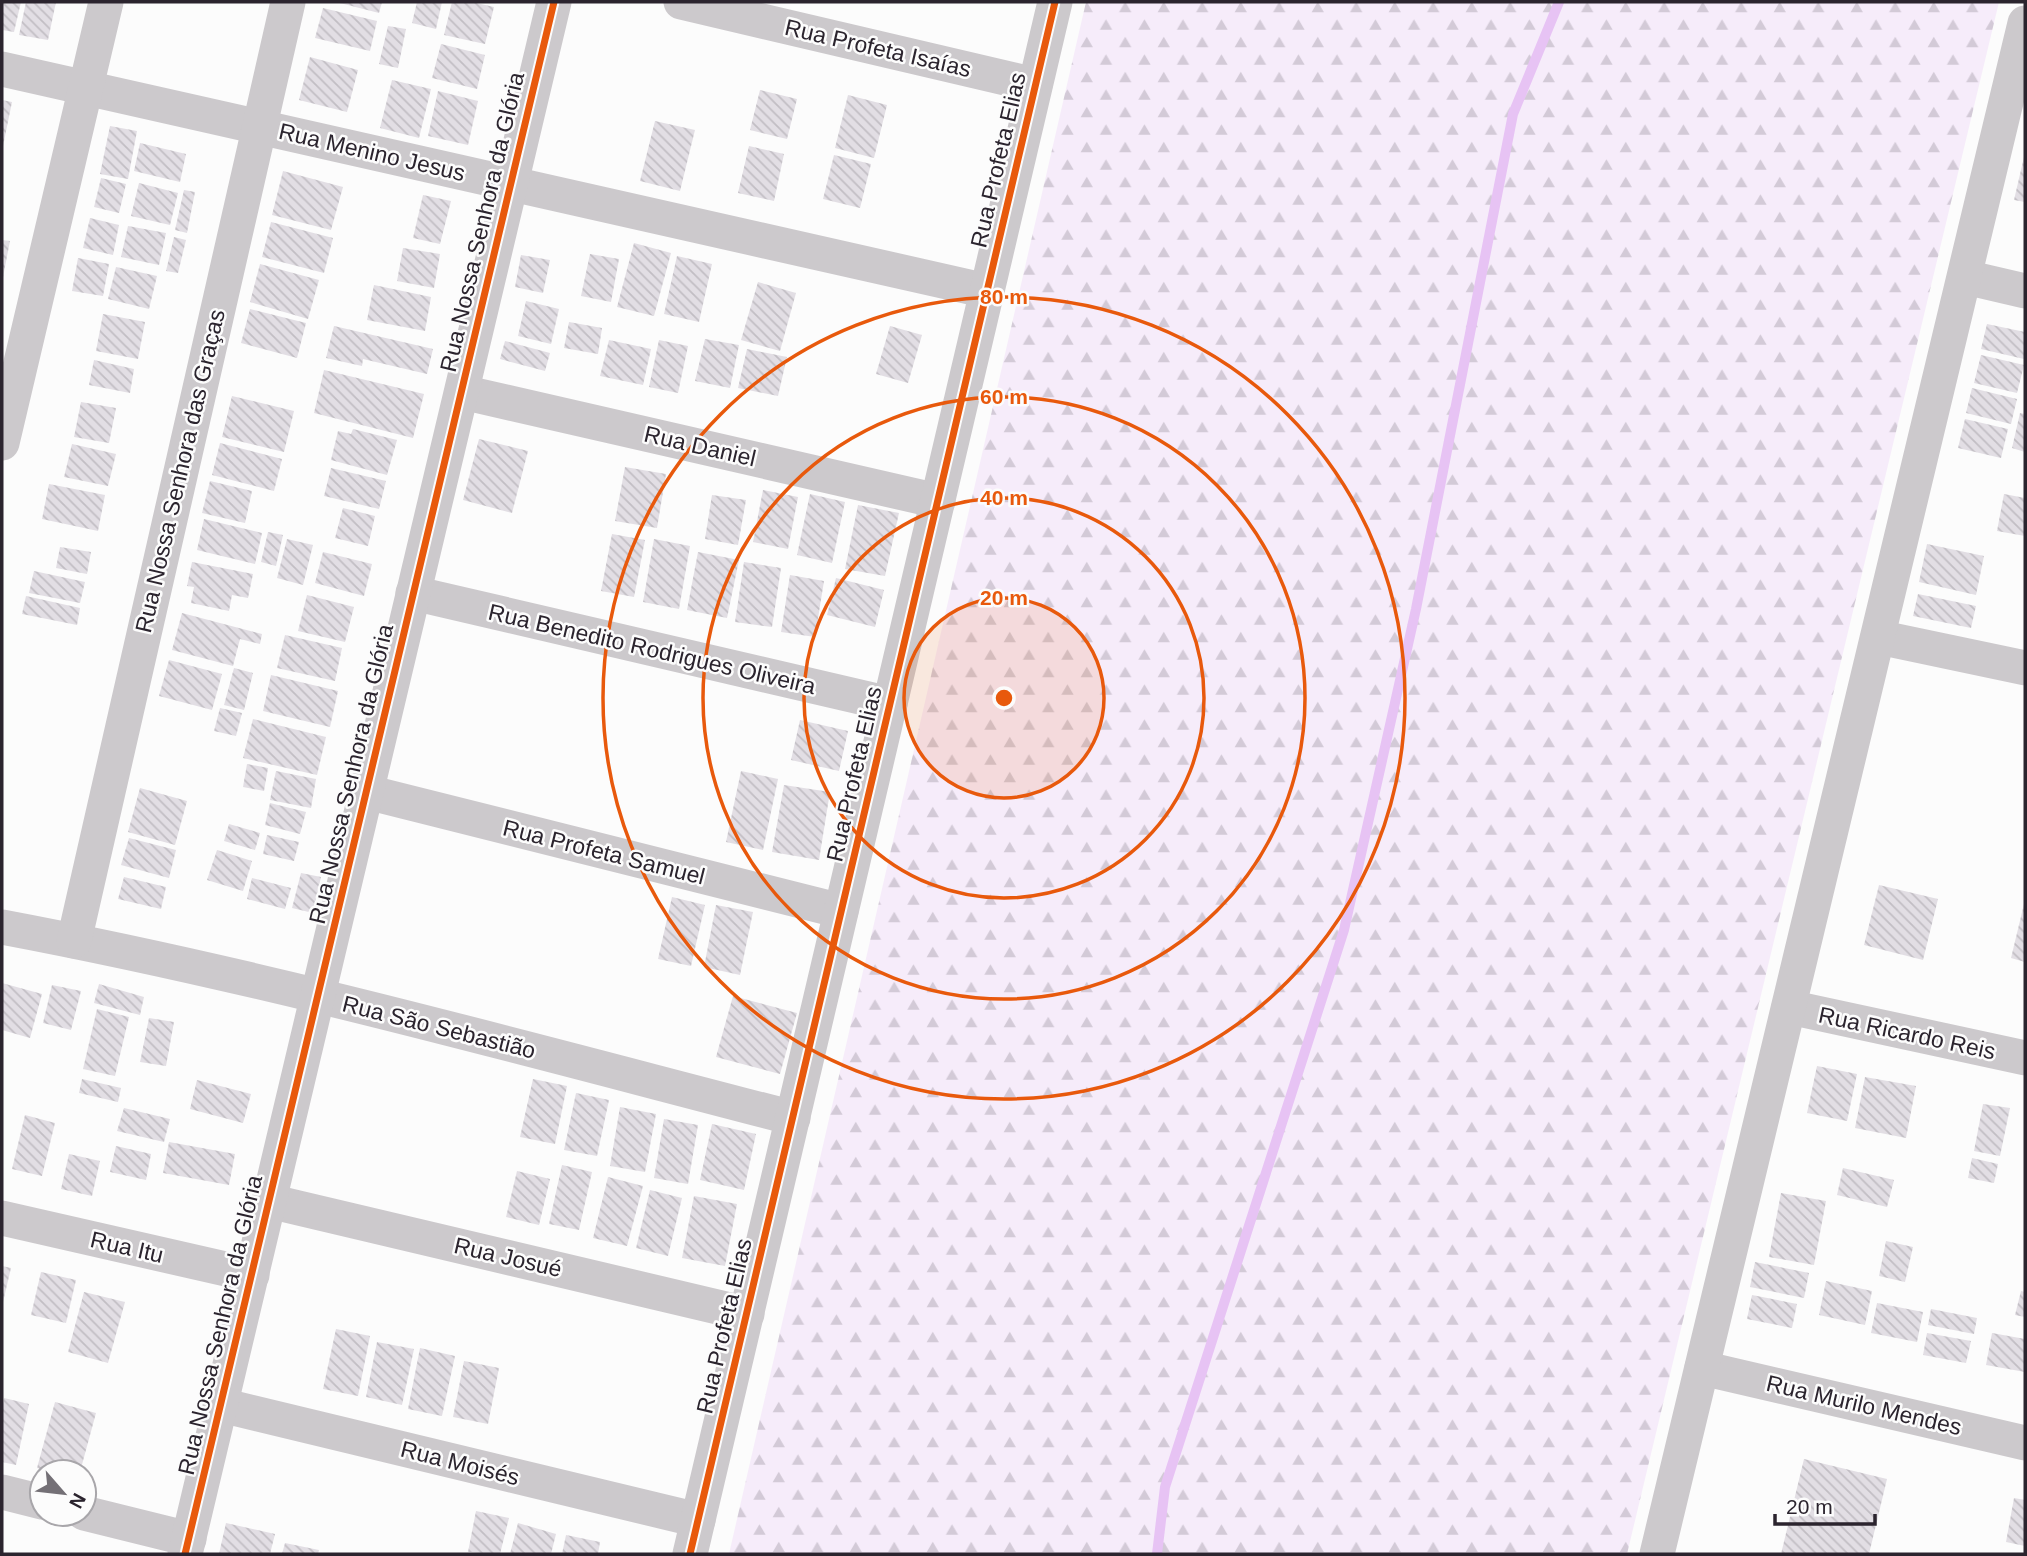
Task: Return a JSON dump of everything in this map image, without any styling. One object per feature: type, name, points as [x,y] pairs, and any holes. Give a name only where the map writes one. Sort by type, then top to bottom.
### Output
[{"type":"street","points":[[2,443],[106,2]]},
{"type":"street","name":"Rua Nossa Senhora das Graças","points":[[74,941],[288,2]]},
{"type":"street","name":"Rua Nossa Senhora da Glória","points":[[187,1546],[554,2]]},
{"type":"street","name":"Rua Profeta Isaías","points":[[681,2],[1035,85]]},
{"type":"street","name":"Rua Profeta Elias","points":[[690,1554],[1055,2]]},
{"type":"street","points":[[1657,1554],[2025,23]]},
{"type":"street","name":"Rua Menino Jesus","points":[[2,69],[987,290]]},
{"type":"street","points":[[1965,277],[2025,290]]},
{"type":"street","name":"Rua Daniel","points":[[461,391],[938,501]]},
{"type":"street","name":"Rua Benedito Rodrigues Oliveira","points":[[413,593],[890,704]]},
{"type":"street","points":[[1878,637],[2025,668]]},
{"type":"street","name":"Rua Profeta Samuel","points":[[367,792],[841,911]]},
{"type":"street","name":"Rua São Sebastião","points":[[2,927],[318,995],[793,1118]]},
{"type":"street","name":"Rua Ricardo Reis","points":[[1789,1007],[2025,1058]]},
{"type":"street","name":"Rua Josué","points":[[269,1201],[747,1314]]},
{"type":"street","name":"Rua Itu","points":[[2,1218],[252,1275]]},
{"type":"street","name":"Rua Murilo Mendes","points":[[1702,1368],[2025,1443]]},
{"type":"street","name":"Rua Moisés","points":[[221,1405],[698,1520]]},
{"type":"street","points":[[2,1492],[28,1498]]},
{"type":"street","points":[[98,1517],[187,1546]]},
{"type":"green space","points":[[1086,2],[1999,2],[1627,1554],[729,1554]]},
{"type":"building","points":[[2,2],[21,2],[14,32],[2,30]]},
{"type":"building","points":[[26,2],[56,2],[48,40],[19,35]]},
{"type":"building","points":[[336,2],[382,2],[379,13]]},
{"type":"building","points":[[417,2],[442,2],[436,29],[412,23]]},
{"type":"building","points":[[452,2],[472,2],[494,7],[485,44],[444,35]]},
{"type":"building","points":[[323,8],[377,21],[370,51],[315,38]]},
{"type":"building","points":[[388,26],[406,29],[398,68],[379,64]]},
{"type":"building","points":[[441,44],[485,55],[477,89],[432,78]]},
{"type":"building","points":[[310,57],[358,70],[347,112],[299,100]]},
{"type":"building","points":[[392,80],[431,89],[419,138],[380,128]]},
{"type":"building","points":[[760,90],[797,99],[787,139],[750,130]]},
{"type":"building","points":[[438,91],[478,101],[468,145],[428,136]]},
{"type":"building","points":[[848,95],[887,105],[874,158],[835,148]]},
{"type":"building","points":[[2,100],[12,102],[3,146],[2,146]]},
{"type":"building","points":[[655,121],[695,130],[680,191],[640,181]]},
{"type":"building","points":[[110,126],[137,131],[128,179],[100,174]]},
{"type":"building","points":[[140,143],[186,154],[180,182],[134,171]]},
{"type":"building","points":[[749,146],[784,154],[774,201],[738,193]]},
{"type":"building","points":[[834,155],[871,164],[860,208],[823,199]]},
{"type":"building","points":[[2025,157],[2025,202],[2014,200]]},
{"type":"building","points":[[283,171],[343,187],[331,230],[272,215]]},
{"type":"building","points":[[101,178],[126,184],[119,213],[94,207]]},
{"type":"building","points":[[139,183],[178,193],[170,225],[131,216]]},
{"type":"building","points":[[184,190],[195,192],[187,233],[175,230]]},
{"type":"building","points":[[423,195],[451,201],[440,244],[413,238]]},
{"type":"building","points":[[90,218],[119,225],[113,255],[83,248]]},
{"type":"building","points":[[271,222],[333,238],[324,273],[262,257]]},
{"type":"building","points":[[128,226],[166,233],[159,265],[121,257]]},
{"type":"building","points":[[174,237],[186,240],[178,273],[166,271]]},
{"type":"building","points":[[2,240],[10,241],[3,277],[2,277]]},
{"type":"building","points":[[634,243],[671,253],[654,316],[617,307]]},
{"type":"building","points":[[403,248],[440,254],[434,288],[397,281]]},
{"type":"building","points":[[590,254],[619,259],[611,302],[581,296]]},
{"type":"building","points":[[521,255],[550,260],[543,293],[515,287]]},
{"type":"building","points":[[677,256],[712,264],[699,322],[664,314]]},
{"type":"building","points":[[78,258],[109,264],[103,296],[72,291]]},
{"type":"building","points":[[260,264],[319,280],[308,319],[250,302]]},
{"type":"building","points":[[116,267],[157,276],[149,309],[108,299]]},
{"type":"building","points":[[758,282],[796,293],[780,351],[741,340]]},
{"type":"building","points":[[374,285],[431,297],[425,331],[367,320]]},
{"type":"building","points":[[526,301],[559,309],[551,344],[518,336]]},
{"type":"building","points":[[250,309],[306,323],[297,358],[241,343]]},
{"type":"building","points":[[103,314],[145,322],[138,359],[96,351]]},
{"type":"building","points":[[569,322],[602,328],[598,354],[564,348]]},
{"type":"building","points":[[1987,324],[2025,332],[2024,359],[1981,349]]},
{"type":"building","points":[[334,326],[433,349],[427,374],[363,359],[362,366],[326,358]]},
{"type":"building","points":[[890,326],[922,335],[908,383],[876,374]]},
{"type":"building","points":[[705,339],[739,345],[730,388],[695,381]]},
{"type":"building","points":[[609,340],[651,349],[643,385],[600,376]]},
{"type":"building","points":[[659,340],[688,346],[678,393],[649,387]]},
{"type":"building","points":[[505,341],[550,353],[545,371],[500,359]]},
{"type":"building","points":[[747,349],[787,357],[778,396],[738,388]]},
{"type":"building","points":[[1981,355],[2024,365],[2017,393],[1974,383]]},
{"type":"building","points":[[94,360],[134,369],[130,393],[89,385]]},
{"type":"building","points":[[324,370],[424,394],[413,438],[314,413]]},
{"type":"building","points":[[1972,388],[2017,399],[2011,424],[1966,413]]},
{"type":"building","points":[[232,396],[294,411],[284,452],[222,437]]},
{"type":"building","points":[[81,402],[116,408],[109,443],[74,437]]},
{"type":"building","points":[[2020,413],[2025,414],[2025,452],[2012,448]]},
{"type":"building","points":[[1965,419],[2008,429],[2001,458],[1958,448]]},
{"type":"building","points":[[353,429],[397,440],[387,475],[331,460],[338,431],[351,434]]},
{"type":"building","points":[[479,439],[528,451],[512,513],[463,500]]},
{"type":"building","points":[[220,443],[282,459],[274,491],[212,475]]},
{"type":"building","points":[[72,444],[116,454],[108,486],[64,477]]},
{"type":"building","points":[[625,467],[666,474],[657,528],[615,521]]},
{"type":"building","points":[[331,468],[386,481],[379,509],[324,496]]},
{"type":"building","points":[[210,481],[252,491],[245,523],[202,513]]},
{"type":"building","points":[[49,484],[105,495],[98,531],[42,519]]},
{"type":"building","points":[[763,490],[798,497],[788,549],[753,542]]},
{"type":"building","points":[[810,494],[845,502],[832,563],[797,555]]},
{"type":"building","points":[[2004,494],[2025,498],[2025,536],[1997,531]]},
{"type":"building","points":[[712,495],[746,500],[738,545],[705,539]]},
{"type":"building","points":[[858,505],[899,513],[885,576],[845,569]]},
{"type":"building","points":[[343,508],[375,516],[368,546],[335,538]]},
{"type":"building","points":[[204,519],[262,533],[255,564],[197,550]]},
{"type":"building","points":[[268,532],[283,535],[276,566],[261,562]]},
{"type":"building","points":[[612,534],[645,540],[634,597],[601,591]]},
{"type":"building","points":[[287,539],[313,545],[303,585],[277,578]]},
{"type":"building","points":[[654,539],[690,546],[679,609],[643,602]]},
{"type":"building","points":[[1927,544],[1984,556],[1976,595],[1919,582]]},
{"type":"building","points":[[60,547],[91,552],[87,574],[56,568]]},
{"type":"building","points":[[323,552],[372,564],[364,596],[315,583]]},
{"type":"building","points":[[698,552],[739,560],[727,618],[687,610]]},
{"type":"building","points":[[192,562],[253,574],[248,598],[232,595],[229,611],[191,603],[194,587],[187,586]]},
{"type":"building","points":[[744,562],[781,568],[772,627],[735,622]]},
{"type":"building","points":[[34,571],[85,582],[80,603],[29,593]]},
{"type":"building","points":[[790,575],[824,581],[815,637],[781,632]]},
{"type":"building","points":[[836,578],[884,590],[875,627],[827,615]]},
{"type":"building","points":[[1918,594],[1976,606],[1971,628],[1913,616]]},
{"type":"building","points":[[307,595],[354,607],[345,642],[298,631]]},
{"type":"building","points":[[26,596],[80,608],[77,625],[22,614]]},
{"type":"building","points":[[182,613],[262,634],[260,644],[240,639],[233,666],[172,650]]},
{"type":"building","points":[[285,635],[342,648],[335,681],[277,668]]},
{"type":"building","points":[[169,660],[222,674],[212,710],[159,696]]},
{"type":"building","points":[[234,668],[253,673],[244,710],[224,705]]},
{"type":"building","points":[[271,675],[338,691],[330,727],[263,711]]},
{"type":"building","points":[[220,708],[242,713],[236,736],[214,731]]},
{"type":"building","points":[[253,719],[326,737],[317,775],[243,758]]},
{"type":"building","points":[[800,720],[848,731],[839,771],[791,760]]},
{"type":"building","points":[[247,764],[268,768],[264,791],[243,787]]},
{"type":"building","points":[[276,771],[316,779],[311,808],[270,800]]},
{"type":"building","points":[[741,771],[778,779],[763,850],[726,842]]},
{"type":"building","points":[[784,785],[830,792],[819,860],[772,852]]},
{"type":"building","points":[[140,788],[187,801],[175,845],[128,832]]},
{"type":"building","points":[[270,803],[306,812],[300,834],[265,825]]},
{"type":"building","points":[[229,824],[260,833],[255,850],[224,841]]},
{"type":"building","points":[[267,835],[299,842],[294,861],[263,854]]},
{"type":"building","points":[[129,838],[176,850],[169,878],[121,865]]},
{"type":"building","points":[[217,850],[252,861],[243,891],[207,880]]},
{"type":"building","points":[[301,873],[321,877],[313,913],[292,908]]},
{"type":"building","points":[[124,877],[166,887],[161,909],[118,899]]},
{"type":"building","points":[[252,878],[291,888],[285,909],[247,899]]},
{"type":"building","points":[[1879,885],[1938,899],[1923,960],[1864,945]]},
{"type":"building","points":[[672,897],[705,905],[691,966],[658,959]]},
{"type":"building","points":[[2025,904],[2025,962],[2011,958]]},
{"type":"building","points":[[716,905],[753,912],[740,975],[704,967]]},
{"type":"building","points":[[2,983],[42,994],[30,1038],[2,1030]]},
{"type":"building","points":[[99,984],[144,997],[140,1015],[94,1003]]},
{"type":"building","points":[[52,985],[81,991],[71,1030],[43,1023]]},
{"type":"building","points":[[733,996],[797,1013],[780,1074],[716,1057]]},
{"type":"building","points":[[97,1009],[129,1017],[115,1076],[83,1069]]},
{"type":"building","points":[[149,1018],[174,1022],[166,1066],[140,1062]]},
{"type":"building","points":[[1817,1066],[1857,1074],[1847,1121],[1807,1113]]},
{"type":"building","points":[[1865,1077],[1916,1086],[1906,1138],[1855,1128]]},
{"type":"building","points":[[82,1079],[121,1088],[118,1102],[79,1093]]},
{"type":"building","points":[[533,1079],[567,1086],[555,1144],[520,1137]]},
{"type":"building","points":[[197,1080],[251,1094],[243,1123],[190,1109]]},
{"type":"building","points":[[576,1093],[609,1100],[597,1156],[564,1150]]},
{"type":"building","points":[[1983,1104],[2010,1108],[2000,1156],[1974,1151]]},
{"type":"building","points":[[620,1107],[656,1114],[645,1172],[610,1166]]},
{"type":"building","points":[[124,1108],[170,1119],[164,1142],[117,1131]]},
{"type":"building","points":[[25,1115],[55,1123],[42,1176],[12,1169]]},
{"type":"building","points":[[664,1119],[698,1125],[688,1184],[654,1178]]},
{"type":"building","points":[[712,1124],[756,1134],[744,1190],[700,1180]]},
{"type":"building","points":[[169,1142],[235,1154],[229,1185],[163,1173]]},
{"type":"building","points":[[116,1146],[151,1154],[146,1180],[110,1172]]},
{"type":"building","points":[[69,1154],[100,1161],[92,1196],[61,1189]]},
{"type":"building","points":[[1972,1158],[1998,1164],[1994,1183],[1968,1178]]},
{"type":"building","points":[[562,1165],[592,1172],[579,1230],[549,1224]]},
{"type":"building","points":[[1843,1168],[1894,1180],[1887,1207],[1837,1195]]},
{"type":"building","points":[[517,1171],[550,1179],[539,1225],[506,1217]]},
{"type":"building","points":[[608,1177],[643,1186],[627,1246],[593,1238]]},
{"type":"building","points":[[650,1190],[682,1198],[668,1256],[636,1248]]},
{"type":"building","points":[[1781,1193],[1826,1201],[1814,1265],[1769,1257]]},
{"type":"building","points":[[694,1196],[737,1204],[725,1266],[682,1258]]},
{"type":"building","points":[[1886,1241],[1913,1247],[1905,1282],[1879,1276]]},
{"type":"building","points":[[1755,1262],[1809,1273],[1804,1298],[1750,1287]]},
{"type":"building","points":[[2,1266],[11,1268],[3,1302],[2,1302]]},
{"type":"building","points":[[41,1272],[76,1280],[66,1323],[31,1315]]},
{"type":"building","points":[[1826,1281],[1872,1291],[1865,1325],[1819,1315]]},
{"type":"building","points":[[2021,1291],[2025,1292],[2025,1317],[2015,1315]]},
{"type":"building","points":[[84,1292],[125,1302],[108,1363],[68,1352]]},
{"type":"building","points":[[1752,1295],[1797,1304],[1792,1328],[1747,1319]]},
{"type":"building","points":[[1877,1303],[1923,1312],[1917,1342],[1871,1333]]},
{"type":"building","points":[[1931,1309],[1977,1318],[1974,1334],[1928,1325]]},
{"type":"building","points":[[336,1329],[370,1336],[358,1396],[323,1389]]},
{"type":"building","points":[[1927,1333],[1971,1341],[1966,1363],[1923,1355]]},
{"type":"building","points":[[1992,1333],[2025,1339],[2025,1372],[1986,1365]]},
{"type":"building","points":[[377,1342],[414,1349],[402,1405],[366,1397]]},
{"type":"building","points":[[420,1348],[455,1356],[442,1416],[408,1409]]},
{"type":"building","points":[[464,1361],[499,1368],[488,1424],[453,1417]]},
{"type":"building","points":[[4,1398],[29,1404],[16,1465],[2,1462]]},
{"type":"building","points":[[55,1402],[96,1413],[84,1458],[40,1458]]},
{"type":"building","points":[[1804,1459],[1887,1479],[1869,1554],[1781,1554]]},
{"type":"building","points":[[2014,1498],[2025,1500],[2025,1546],[2006,1542]]},
{"type":"building","points":[[476,1511],[509,1518],[500,1554],[468,1552]]},
{"type":"building","points":[[226,1523],[275,1534],[270,1554],[219,1554]]},
{"type":"building","points":[[518,1523],[556,1534],[551,1554],[510,1554]]},
{"type":"building","points":[[566,1535],[600,1542],[598,1554],[562,1554]]},
{"type":"building","points":[[285,1543],[319,1550],[318,1554],[282,1554]]},
{"type":"waterway","points":[[1157,1554],[1165,1487],[1344,930],[1416,609],[1513,114],[1559,2]]},
{"type":"cycle path","points":[[185,1554],[554,2]]},
{"type":"cycle path","points":[[690,1554],[1055,2]]}]
